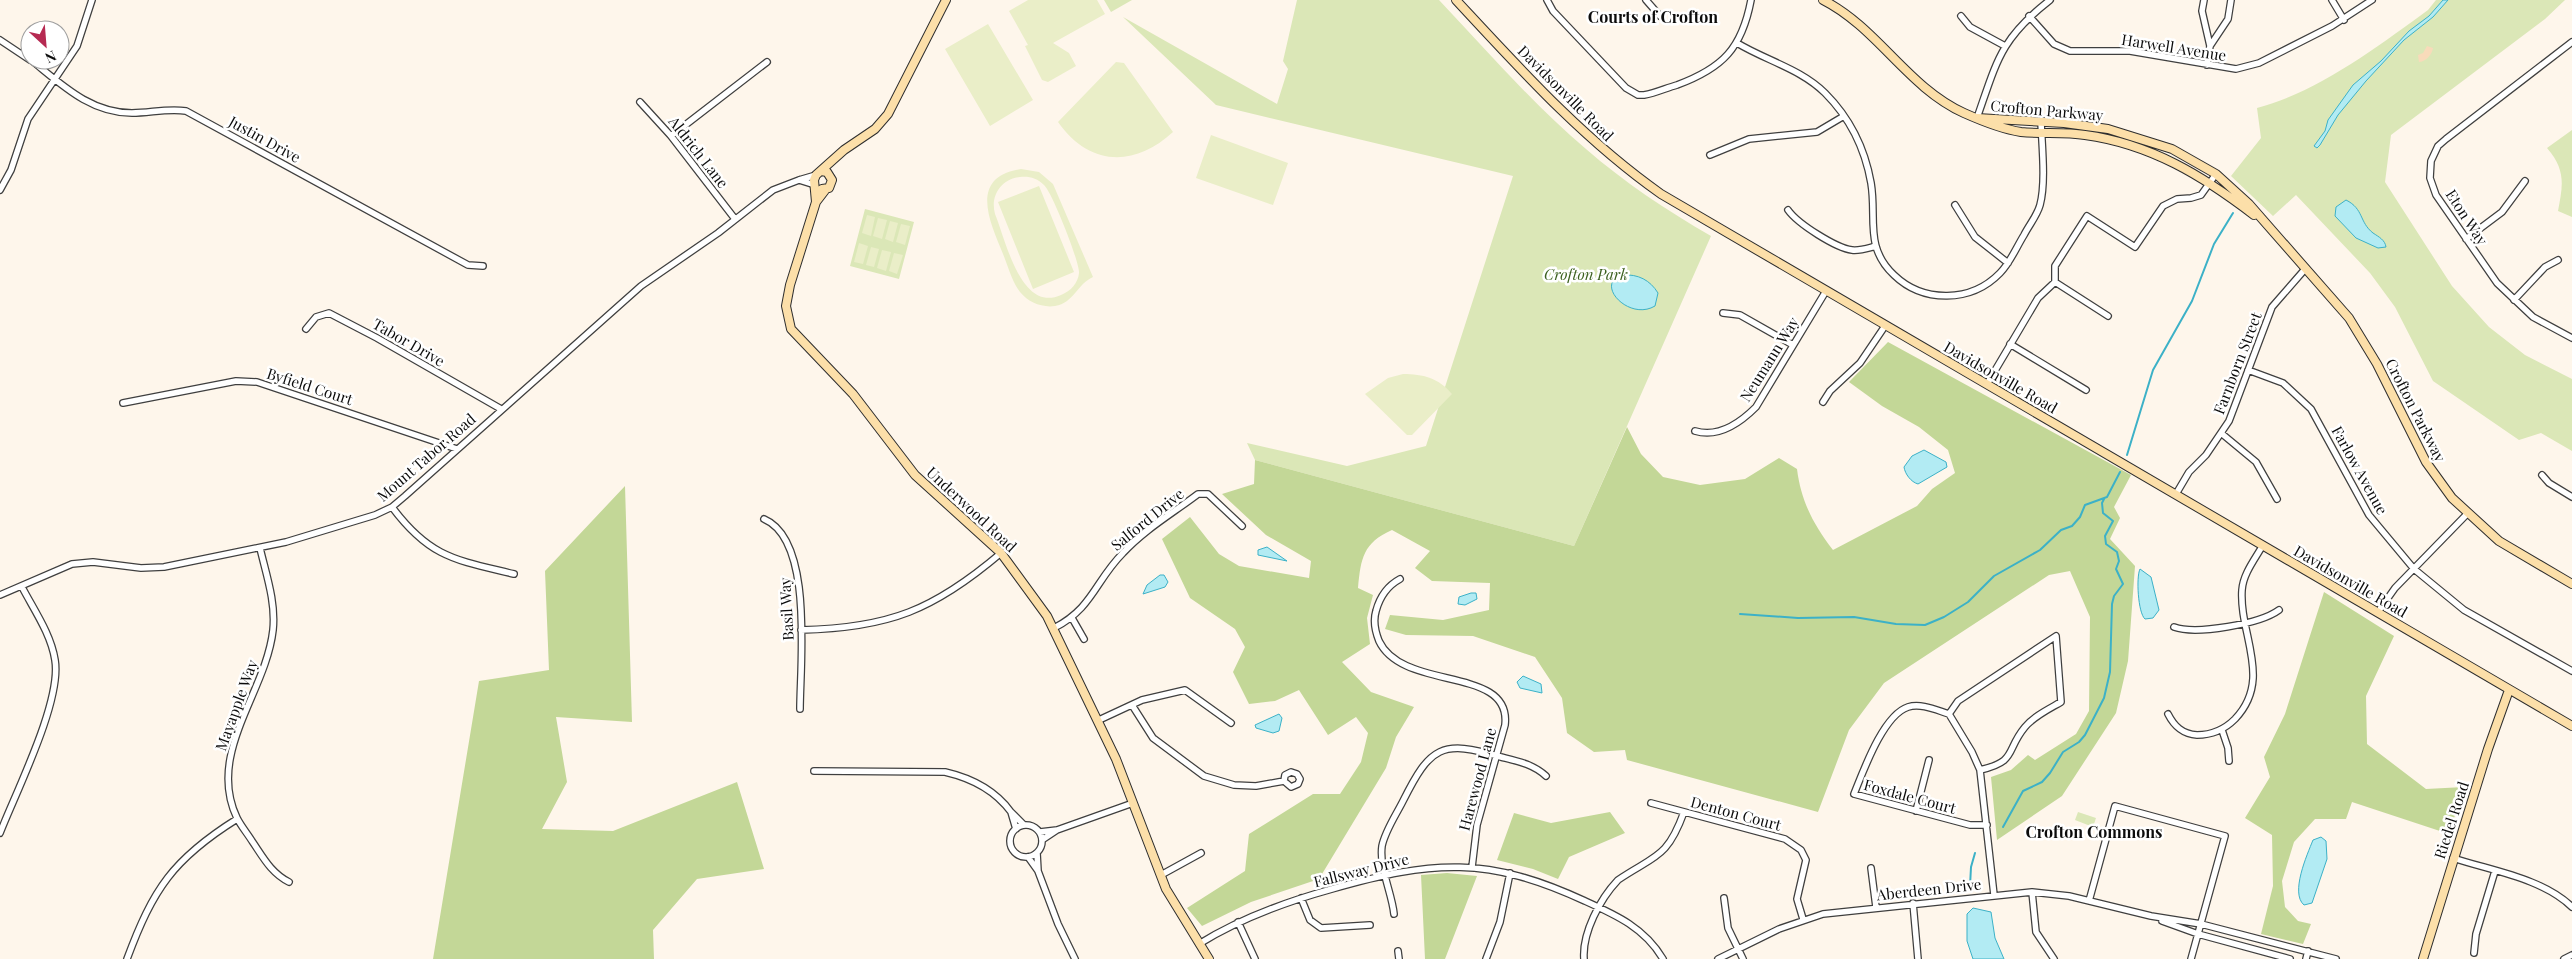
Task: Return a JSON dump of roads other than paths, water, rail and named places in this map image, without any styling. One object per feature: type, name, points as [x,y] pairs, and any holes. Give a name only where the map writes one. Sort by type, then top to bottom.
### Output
[{"type":"street","points":[[0,190],[10,170],[28,119],[77,46],[92,0]]},
{"type":"street","points":[[816,186],[818,173],[836,157],[875,129],[888,114],[946,0]]},
{"type":"street","name":"Davidsonville Road","points":[[1456,0],[1564,115],[1613,158],[1693,214],[2572,726]]},
{"type":"street","points":[[1547,0],[1553,10],[1626,88],[1638,95],[1651,94],[1702,75],[1721,63],[1737,43],[1746,24],[1751,0]]},
{"type":"street","points":[[1646,0],[1660,16]]},
{"type":"street","name":"Crofton Parkway","points":[[1823,0],[1862,26],[1928,91],[1953,107],[1998,127],[2042,133],[2084,135],[2127,144],[2175,162],[2210,183],[2264,222]]},
{"type":"street","points":[[1977,118],[2005,46],[2029,16],[2050,0]]},
{"type":"street","points":[[2204,0],[2202,11],[2210,46],[2207,65]]},
{"type":"street","points":[[2210,46],[2228,19],[2231,0]]},
{"type":"street","points":[[2332,0],[2344,20]]},
{"type":"street","name":"Harwell Avenue","points":[[2029,16],[2054,44],[2070,51],[2130,51],[2236,69],[2252,66],[2344,20],[2372,0]]},
{"type":"street","points":[[1961,16],[1970,27],[2005,46]]},
{"type":"street","name":"Justin Drive","points":[[0,40],[20,53]]},
{"type":"street","name":"Eton Way","points":[[2572,42],[2438,146],[2430,171],[2432,186],[2491,276],[2514,300],[2538,320],[2572,338]]},
{"type":"street","points":[[1737,43],[1803,76],[1825,93],[1844,116],[1856,136],[1865,158],[1872,194],[1871,219],[1876,246],[1893,274],[1912,288],[1931,295],[1952,296],[1972,291],[1994,278],[2008,263],[2040,203],[2041,122]]},
{"type":"street","points":[[671,136],[767,62]]},
{"type":"street","name":"Justin Drive","points":[[42,70],[86,102],[111,111],[132,113],[170,109],[186,111],[468,265],[483,266]]},
{"type":"street","name":"Aldrich Lane","points":[[640,102],[671,136],[735,219]]},
{"type":"street","points":[[1710,155],[1749,138],[1816,132],[1844,116]]},
{"type":"street","name":"Crofton Parkway","points":[[1977,118],[2086,125],[2130,134],[2172,149],[2216,174],[2238,192],[2336,303],[2365,343],[2426,462],[2452,498],[2467,514],[2499,541],[2571,583]]},
{"type":"street","points":[[799,180],[826,189],[832,182],[836,157]]},
{"type":"street","points":[[818,173],[828,172],[832,177]]},
{"type":"street","name":"Mount Tabor Road","points":[[0,595],[72,564],[93,562],[152,568],[260,548],[362,520],[392,507],[628,296],[773,190],[818,173]]},
{"type":"street","points":[[1987,384],[2038,298],[2055,282],[2056,266],[2087,216],[2135,247],[2163,206],[2177,199],[2197,197],[2216,174]]},
{"type":"street","points":[[2466,239],[2502,212],[2525,181]]},
{"type":"street","name":"Underwood Road","points":[[816,186],[816,202]]},
{"type":"street","name":"Underwood Road","points":[[826,189],[816,202],[804,235],[787,297],[786,314],[791,328],[853,394],[915,475],[1001,553],[1054,628],[1099,720],[1174,905],[1209,959]]},
{"type":"street","points":[[1955,205],[1975,237],[2008,263]]},
{"type":"street","points":[[1788,210],[1800,223],[1846,249],[1856,250],[1876,246]]},
{"type":"street","points":[[2514,300],[2545,267],[2558,260]]},
{"type":"street","name":"Farnborn Street","points":[[2176,494],[2189,472],[2206,455],[2221,434],[2238,404],[2248,370],[2272,307],[2306,268]]},
{"type":"street","points":[[2055,282],[2108,316]]},
{"type":"street","name":"Neumann Way","points":[[1695,431],[1714,433],[1730,427],[1750,413],[1760,402],[1826,291]]},
{"type":"street","name":"Tabor Drive","points":[[306,329],[316,317],[329,313],[377,338],[501,409]]},
{"type":"street","points":[[1723,313],[1740,315],[1793,345]]},
{"type":"street","points":[[1823,402],[1830,391],[1860,363],[1885,326]]},
{"type":"street","points":[[2010,344],[2086,390]]},
{"type":"street","name":"Farlow Avenue","points":[[2248,370],[2283,383],[2307,404],[2320,423],[2367,512],[2414,568],[2464,610],[2572,671]]},
{"type":"street","name":"Byfield Court","points":[[123,403],[236,381],[257,382],[457,449]]},
{"type":"street","points":[[2221,434],[2256,462],[2277,499]]},
{"type":"street","points":[[2542,475],[2549,483],[2572,497]]},
{"type":"street","name":"Salford Drive","points":[[1054,628],[1072,618],[1086,604],[1123,552],[1198,494],[1208,494],[1242,526]]},
{"type":"street","points":[[392,507],[416,535],[441,554],[514,574]]},
{"type":"street","points":[[2378,612],[2390,594],[2467,514]]},
{"type":"street","name":"Basil Way","points":[[764,519],[772,522],[780,530],[795,564],[800,592],[800,709]]},
{"type":"street","points":[[2168,714],[2174,725],[2190,734],[2205,735],[2222,730],[2239,715],[2253,683],[2254,669],[2242,601],[2243,585],[2245,577],[2263,545]]},
{"type":"street","name":"Mayapple Way","points":[[260,548],[272,597],[273,629],[267,655],[229,761],[229,788],[237,819],[272,870],[289,882]]},
{"type":"street","points":[[801,630],[848,628],[899,617],[945,596],[972,578],[1001,553]]},
{"type":"street","name":"Harewood Lane","points":[[1400,579],[1388,586],[1376,608],[1375,628],[1382,646],[1394,659],[1408,668],[1488,690],[1497,697],[1504,707],[1506,719],[1475,833],[1472,867]]},
{"type":"street","points":[[0,833],[51,702],[56,675],[55,661],[49,638],[22,587]]},
{"type":"street","points":[[2174,627],[2195,630],[2246,622],[2267,617],[2279,610]]},
{"type":"street","points":[[1072,618],[1084,639]]},
{"type":"street","points":[[1980,770],[1994,767],[2006,759],[2026,725],[2061,702],[2056,636],[1958,701],[1949,714],[1972,752],[1980,770],[1994,895]]},
{"type":"street","points":[[1099,720],[1148,698],[1186,690],[1231,723]]},
{"type":"street","name":"Riedel Road","points":[[2423,959],[2453,858],[2509,690]]},
{"type":"street","points":[[1132,704],[1147,731],[1160,746],[1204,776],[1234,785],[1256,786],[1284,781]]},
{"type":"street","name":"Foxdale Court","points":[[1949,714],[1919,706],[1907,707],[1896,714],[1872,752],[1854,794],[1970,825],[1987,826]]},
{"type":"street","points":[[2222,730],[2228,748],[2229,761]]},
{"type":"street","points":[[1394,914],[1385,874],[1382,849],[1424,763],[1443,750],[1472,748],[1531,765],[1546,776]]},
{"type":"street","points":[[1916,811],[1930,760]]},
{"type":"street","points":[[814,770],[945,772],[962,776],[993,793],[1024,825],[1034,827],[1040,832],[1042,840],[1037,853],[1038,871]]},
{"type":"street","points":[[1040,832],[1057,830],[1133,803]]},
{"type":"street","name":"Denton Court","points":[[1651,803],[1785,840],[1797,846],[1806,860],[1797,900],[1803,919]]},
{"type":"street","points":[[2089,901],[2115,806],[2225,836],[2191,959]]},
{"type":"street","points":[[1011,812],[1016,829]]},
{"type":"street","points":[[1584,959],[1585,940],[1599,907],[1618,880],[1666,849],[1676,834],[1684,812]]},
{"type":"street","points":[[127,959],[142,918],[164,880],[200,843],[237,819]]},
{"type":"street","points":[[1024,825],[1016,829],[1011,837],[1012,850],[1019,855],[1028,857],[1037,853]]},
{"type":"street","points":[[1042,840],[1057,830]]},
{"type":"street","points":[[1161,875],[1201,853]]},
{"type":"street","points":[[1028,857],[1038,871],[1058,924],[1075,959]]},
{"type":"street","points":[[2453,858],[2549,890],[2572,907]]},
{"type":"street","name":"Fallsway Drive","points":[[1199,944],[1238,922],[1301,898],[1385,874],[1434,866],[1472,867],[1510,873],[1554,886],[1599,907],[1631,924],[1653,945],[1662,959]]},
{"type":"street","points":[[1871,868],[1876,907]]},
{"type":"street","points":[[2474,953],[2476,934],[2495,872]]},
{"type":"street","points":[[1486,959],[1500,922],[1510,873]]},
{"type":"street","points":[[2032,892],[2036,932],[2054,959]]},
{"type":"street","name":"Aberdeen Drive","points":[[1718,959],[1803,919],[1823,914],[1913,903],[2032,892],[2089,901],[2151,916],[2201,924],[2336,959]]},
{"type":"street","points":[[1301,898],[1310,920],[1321,928],[1370,925]]},
{"type":"street","points":[[1724,898],[1728,928],[1743,959]]},
{"type":"street","points":[[1913,903],[1918,959]]},
{"type":"street","name":"Aberdeen Drive","points":[[2151,916],[2198,934],[2290,959]]},
{"type":"street","points":[[1238,922],[1255,959]]},
{"type":"street","points":[[1398,951],[1398,959]]},
{"type":"street","points":[[2306,959],[2308,951]]},
{"type":"street","points":[[2564,959],[2572,955]]},
{"type":"water","points":[[2443,0],[2448,0],[2433,17],[2404,40],[2366,81],[2338,115],[2320,145],[2317,148],[2314,146],[2325,131],[2328,120],[2353,85],[2381,61],[2409,31],[2429,16]]},
{"type":"water","points":[[2346,200],[2356,207],[2365,224],[2383,241],[2386,247],[2378,248],[2356,238],[2335,216],[2336,207]]},
{"type":"water","points":[[1623,275],[1639,277],[1647,281],[1658,293],[1655,306],[1645,310],[1634,309],[1618,299],[1613,292],[1612,285],[1615,279]]},
{"type":"water","points":[[1924,450],[1946,462],[1947,467],[1918,484],[1909,477],[1904,467],[1912,456]]},
{"type":"water","points":[[1267,547],[1287,561],[1258,555],[1258,550]]},
{"type":"water","points":[[2140,569],[2151,577],[2159,610],[2153,618],[2145,619],[2139,603]]},
{"type":"water","points":[[1160,575],[1164,575],[1168,582],[1165,587],[1143,594],[1147,585]]},
{"type":"water","points":[[1476,593],[1477,599],[1465,605],[1458,604],[1459,597]]},
{"type":"water","points":[[1523,676],[1541,684],[1542,693],[1520,688],[1517,682]]},
{"type":"water","points":[[1279,714],[1282,718],[1279,731],[1273,733],[1256,728],[1255,725]]},
{"type":"water","points":[[2321,837],[2326,841],[2327,859],[2312,903],[2304,905],[2300,899],[2299,892],[2301,874],[2313,840]]},
{"type":"water","points":[[1973,908],[1991,912],[1995,938],[2004,959],[1973,959],[1967,941],[1967,914]]},
{"type":"waterway","points":[[2127,455],[2153,370],[2192,301],[2214,244],[2233,213]]},
{"type":"waterway","points":[[1740,614],[1798,618],[1854,617],[1896,624],[1925,625],[1944,617],[1968,602],[1994,576],[2040,550],[2061,530],[2072,526],[2080,517],[2085,505],[2107,497],[2120,472]]},
{"type":"waterway","points":[[2003,827],[2023,791],[2042,782],[2063,752],[2079,742],[2085,735],[2104,698],[2110,672],[2112,604],[2114,596],[2123,584],[2116,569],[2119,561],[2117,552],[2106,544],[2105,536],[2113,521],[2103,513],[2102,503],[2104,499]]},
{"type":"waterway","points":[[1970,886],[1971,867],[1975,853]]},
{"type":"district","name":"Courts of Crofton","points":[[1653,16]]},
{"type":"district","name":"Crofton Commons","points":[[2094,831]]},
{"type":"park label","name":"Crofton Park","points":[[1586,274]]}]
